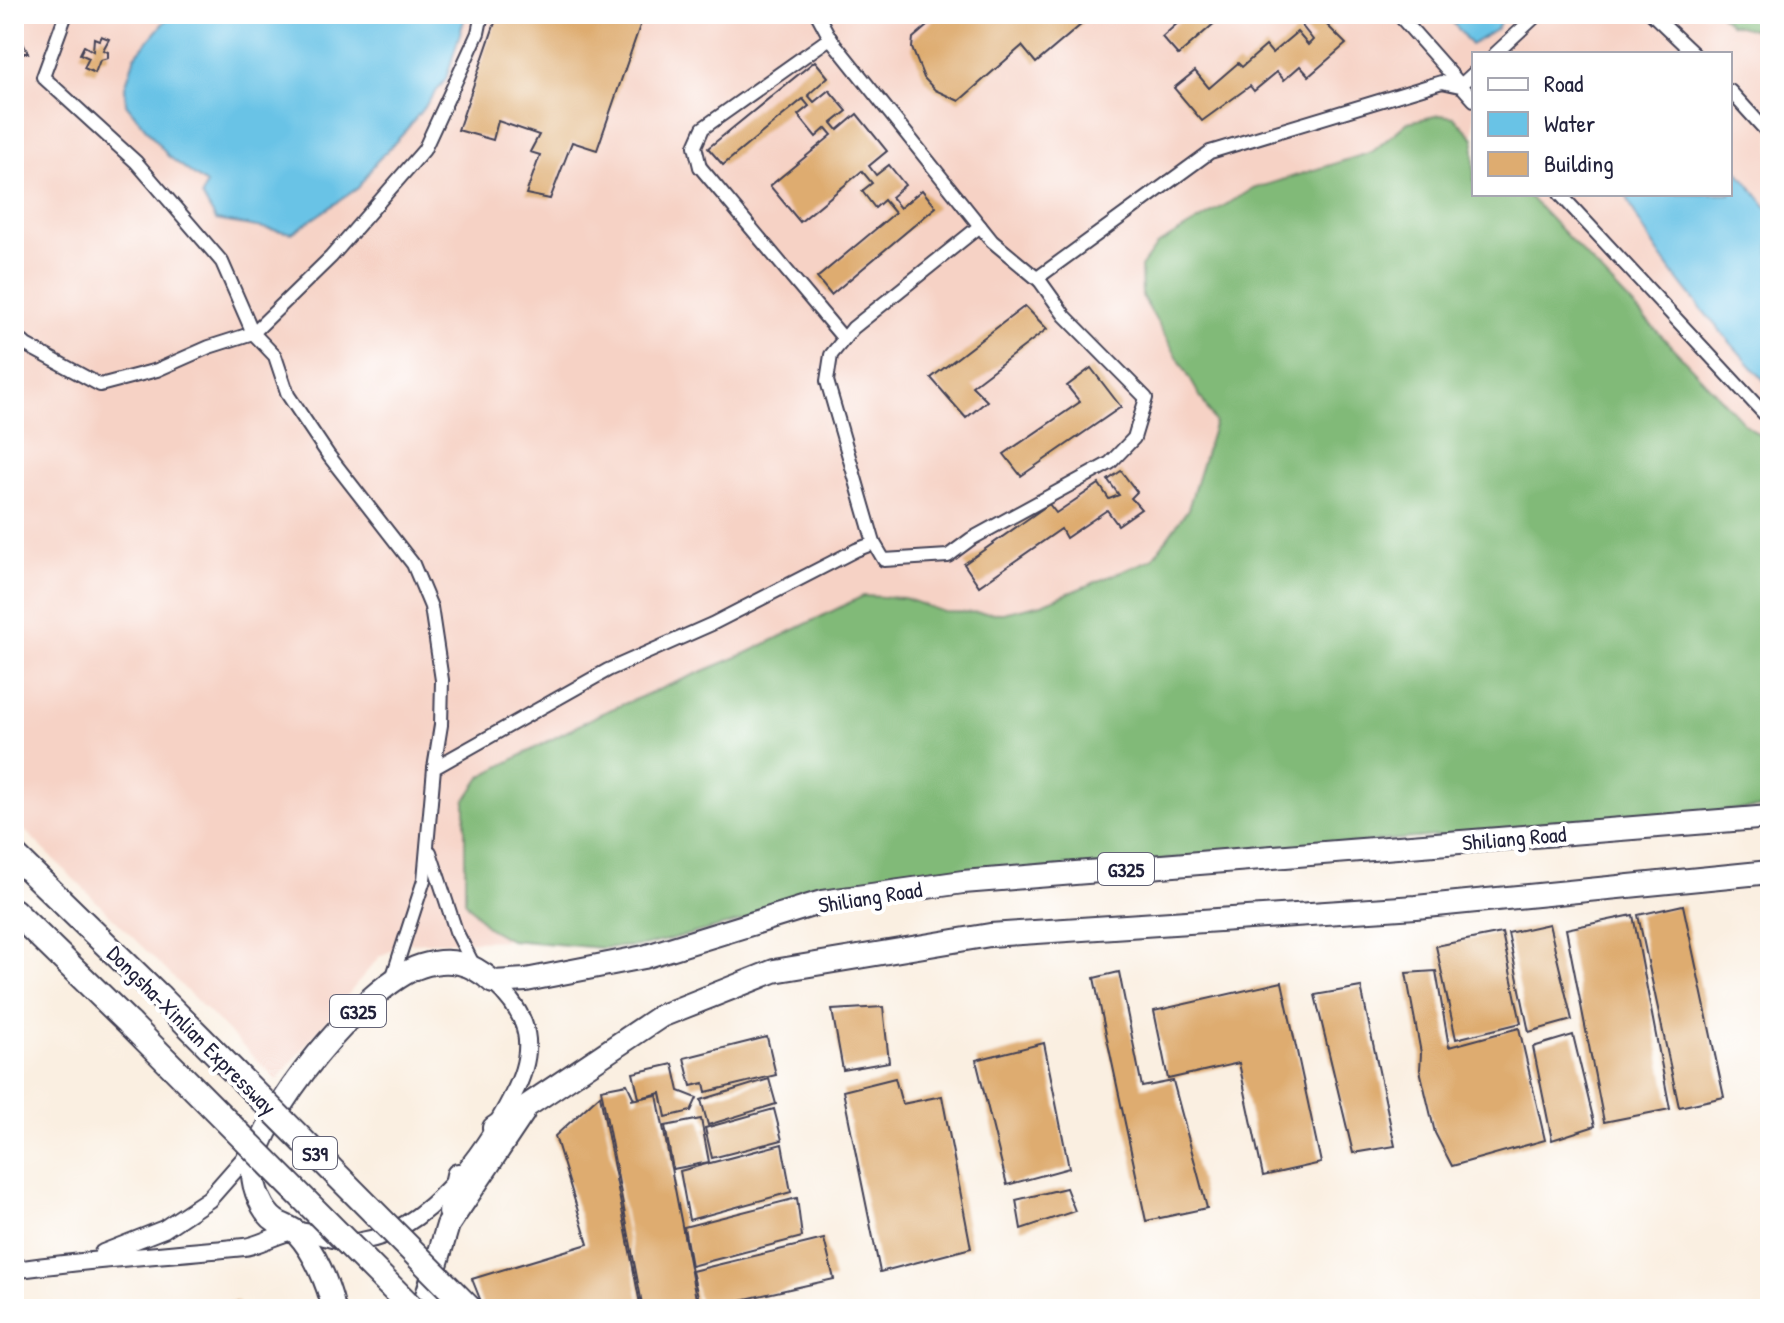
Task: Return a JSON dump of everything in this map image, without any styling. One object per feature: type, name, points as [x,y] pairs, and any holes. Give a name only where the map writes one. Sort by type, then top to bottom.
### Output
[{"type":"highway","name":"Shiliang Road","points":[[334,1309],[316,1262],[296,1231],[272,1220],[256,1190],[253,1173],[264,1136],[305,1069],[356,1013],[391,982],[417,967],[460,962],[484,975],[526,980],[644,957],[822,902],[963,882],[1770,817]]},
{"type":"highway","name":"Dongsha-Xinlian Expressway","points":[[14,855],[470,1309]]},
{"type":"highway","points":[[494,1128],[661,1016],[774,971],[990,935],[1416,907],[1770,872]]},
{"type":"highway","name":"Dongsha-Xinlian Expressway","points":[[14,911],[413,1309]]},
{"type":"highway","points":[[448,1225],[532,1100]]},
{"type":"highway","points":[[423,1309],[448,1225],[458,1175]]},
{"type":"street","points":[[66,14],[43,77],[127,153],[222,262],[253,333],[275,356],[288,395],[413,564],[431,607],[442,680],[441,725],[434,768],[429,845],[414,919],[391,982]]},
{"type":"street","points":[[14,334],[26,345],[100,385],[157,370],[209,347],[253,333],[331,257],[424,150],[478,33],[482,14]]},
{"type":"street","points":[[817,14],[830,38],[980,226],[1040,281],[1065,316],[1146,398],[1134,438],[1110,463],[971,539],[948,556],[884,560],[874,543],[827,381],[831,355],[844,339],[980,226]]},
{"type":"street","points":[[1398,14],[1472,98]]},
{"type":"street","points":[[1497,52],[1538,14]]},
{"type":"street","points":[[1652,14],[1692,52]]},
{"type":"street","points":[[830,38],[703,128],[695,146],[700,167],[844,339]]},
{"type":"street","points":[[1460,86],[1472,75]]},
{"type":"street","points":[[1040,281],[1040,276],[1210,152],[1442,82],[1460,86]]},
{"type":"street","points":[[1732,93],[1770,135]]},
{"type":"street","points":[[1562,196],[1770,420]]},
{"type":"street","points":[[434,768],[608,670],[712,624],[874,543]]},
{"type":"street","points":[[14,1270],[256,1245],[296,1231],[327,1240],[358,1242],[387,1236],[426,1211],[494,1128],[518,1086],[528,1038],[519,1011],[484,975],[456,931],[429,845]]},
{"type":"street","points":[[55,1264],[111,1252],[164,1229],[209,1199],[264,1136]]},
{"type":"shaded area","points":[[14,14],[1720,14],[1730,24],[1759,31],[1770,26],[1770,444],[1744,423],[1529,196],[1732,196],[1732,52],[1472,52],[1472,136],[1453,117],[1408,122],[1372,152],[1253,189],[1157,245],[1142,296],[1215,422],[1188,509],[1152,559],[1042,604],[1003,613],[944,612],[904,598],[863,596],[749,652],[600,714],[483,776],[487,927],[510,940],[408,943],[380,956],[277,1080],[14,820]]},
{"type":"green space","points":[[1720,14],[1770,14],[1770,26],[1759,31],[1730,24]]},
{"type":"green space","points":[[1440,115],[1454,117],[1472,136],[1472,196],[1529,196],[1744,423],[1770,444],[1770,807],[889,884],[644,946],[601,948],[510,940],[487,927],[465,901],[465,801],[482,776],[600,714],[749,652],[863,596],[904,598],[944,612],[1003,613],[1042,604],[1152,559],[1188,509],[1215,422],[1142,296],[1141,267],[1157,245],[1253,189],[1372,152],[1408,122]]},
{"type":"water","points":[[171,14],[466,14],[446,79],[403,134],[376,162],[358,188],[292,233],[216,220],[202,196],[206,184],[168,156],[126,104],[125,87],[135,56]]},
{"type":"water","points":[[1446,14],[1504,14],[1497,29],[1471,45]]},
{"type":"water","points":[[1732,164],[1770,211],[1770,387],[1670,269],[1637,218],[1627,196],[1732,196]]},
{"type":"building","points":[[498,14],[644,14],[597,150],[572,142],[550,199],[526,194],[540,155],[530,152],[539,135],[498,121],[493,140],[458,130]]},
{"type":"building","points":[[941,14],[1076,14],[1083,23],[1036,63],[1022,46],[959,101],[935,90],[924,78],[912,48],[913,38]]},
{"type":"building","points":[[1188,14],[1225,14],[1178,55],[1162,37]]},
{"type":"building","points":[[1316,14],[1346,44],[1309,76],[1300,66],[1284,80],[1277,72],[1254,91],[1250,86],[1202,121],[1174,88],[1195,71],[1209,88],[1238,63],[1242,67],[1266,46],[1272,53],[1297,32],[1308,45],[1313,40],[1302,26]]},
{"type":"building","points":[[14,31],[17,31],[28,53],[14,53]]},
{"type":"building","points":[[101,36],[109,39],[103,50],[108,52],[108,58],[100,60],[95,73],[84,68],[89,58],[80,54],[84,46],[93,51],[94,38],[99,40]]},
{"type":"building","points":[[815,61],[828,77],[808,95],[814,102],[829,90],[847,111],[832,123],[838,130],[857,114],[887,151],[869,166],[876,175],[889,165],[905,185],[891,197],[900,208],[922,190],[936,207],[831,295],[817,278],[895,213],[884,200],[875,208],[862,191],[872,183],[862,171],[800,222],[770,186],[832,135],[826,128],[816,137],[798,115],[809,106],[803,99],[723,165],[708,148]]},
{"type":"building","points":[[1025,306],[1047,329],[972,386],[987,401],[966,418],[931,378]]},
{"type":"building","points":[[1091,368],[1121,407],[1021,476],[1004,454],[1080,402],[1067,386]]},
{"type":"building","points":[[1121,471],[1137,492],[1131,498],[1141,509],[1118,525],[1107,510],[1066,538],[1061,529],[979,586],[964,564],[1049,504],[1056,513],[1099,484],[1109,499],[1119,495],[1108,480]]},
{"type":"building","points":[[1683,905],[1724,1097],[1679,1107],[1638,915]]},
{"type":"building","points":[[1633,915],[1670,1109],[1604,1122],[1566,929]]},
{"type":"building","points":[[1549,924],[1572,1020],[1529,1032],[1508,933]]},
{"type":"building","points":[[1502,933],[1521,1023],[1456,1039],[1436,946]]},
{"type":"building","points":[[1436,971],[1449,1047],[1519,1028],[1545,1140],[1452,1166],[1435,1133],[1420,1070],[1421,1053],[1406,973]]},
{"type":"building","points":[[1119,972],[1142,1087],[1173,1081],[1207,1208],[1146,1221],[1094,978]]},
{"type":"building","points":[[1282,982],[1321,1163],[1263,1176],[1239,1063],[1168,1079],[1154,1011]]},
{"type":"building","points":[[1361,987],[1395,1146],[1353,1153],[1315,995]]},
{"type":"building","points":[[883,1007],[889,1062],[843,1070],[832,1010]]},
{"type":"building","points":[[1573,1035],[1595,1126],[1552,1140],[1533,1047]]},
{"type":"building","points":[[767,1037],[776,1075],[706,1092],[704,1083],[691,1086],[684,1058]]},
{"type":"building","points":[[1044,1043],[1069,1168],[1007,1185],[976,1060]]},
{"type":"building","points":[[673,1064],[679,1091],[697,1098],[691,1111],[666,1117],[661,1093],[639,1098],[633,1073]]},
{"type":"building","points":[[895,1078],[902,1104],[942,1096],[971,1248],[880,1272],[843,1091]]},
{"type":"building","points":[[769,1079],[776,1104],[708,1125],[701,1100]]},
{"type":"building","points":[[627,1084],[634,1099],[631,1100],[657,1095],[698,1309],[643,1309],[601,1089]]},
{"type":"building","points":[[600,1095],[641,1309],[484,1309],[472,1279],[588,1244],[555,1136]]},
{"type":"building","points":[[774,1109],[782,1140],[712,1158],[705,1128]]},
{"type":"building","points":[[701,1119],[709,1162],[673,1169],[665,1126]]},
{"type":"building","points":[[782,1144],[791,1192],[689,1220],[680,1171]]},
{"type":"building","points":[[1066,1188],[1075,1211],[1021,1229],[1016,1200]]},
{"type":"building","points":[[797,1198],[802,1237],[691,1266],[684,1227]]},
{"type":"building","points":[[824,1239],[834,1279],[701,1309],[692,1271]]},
{"type":"building","points":[[238,1301],[239,1309],[198,1309],[198,1307]]}]
